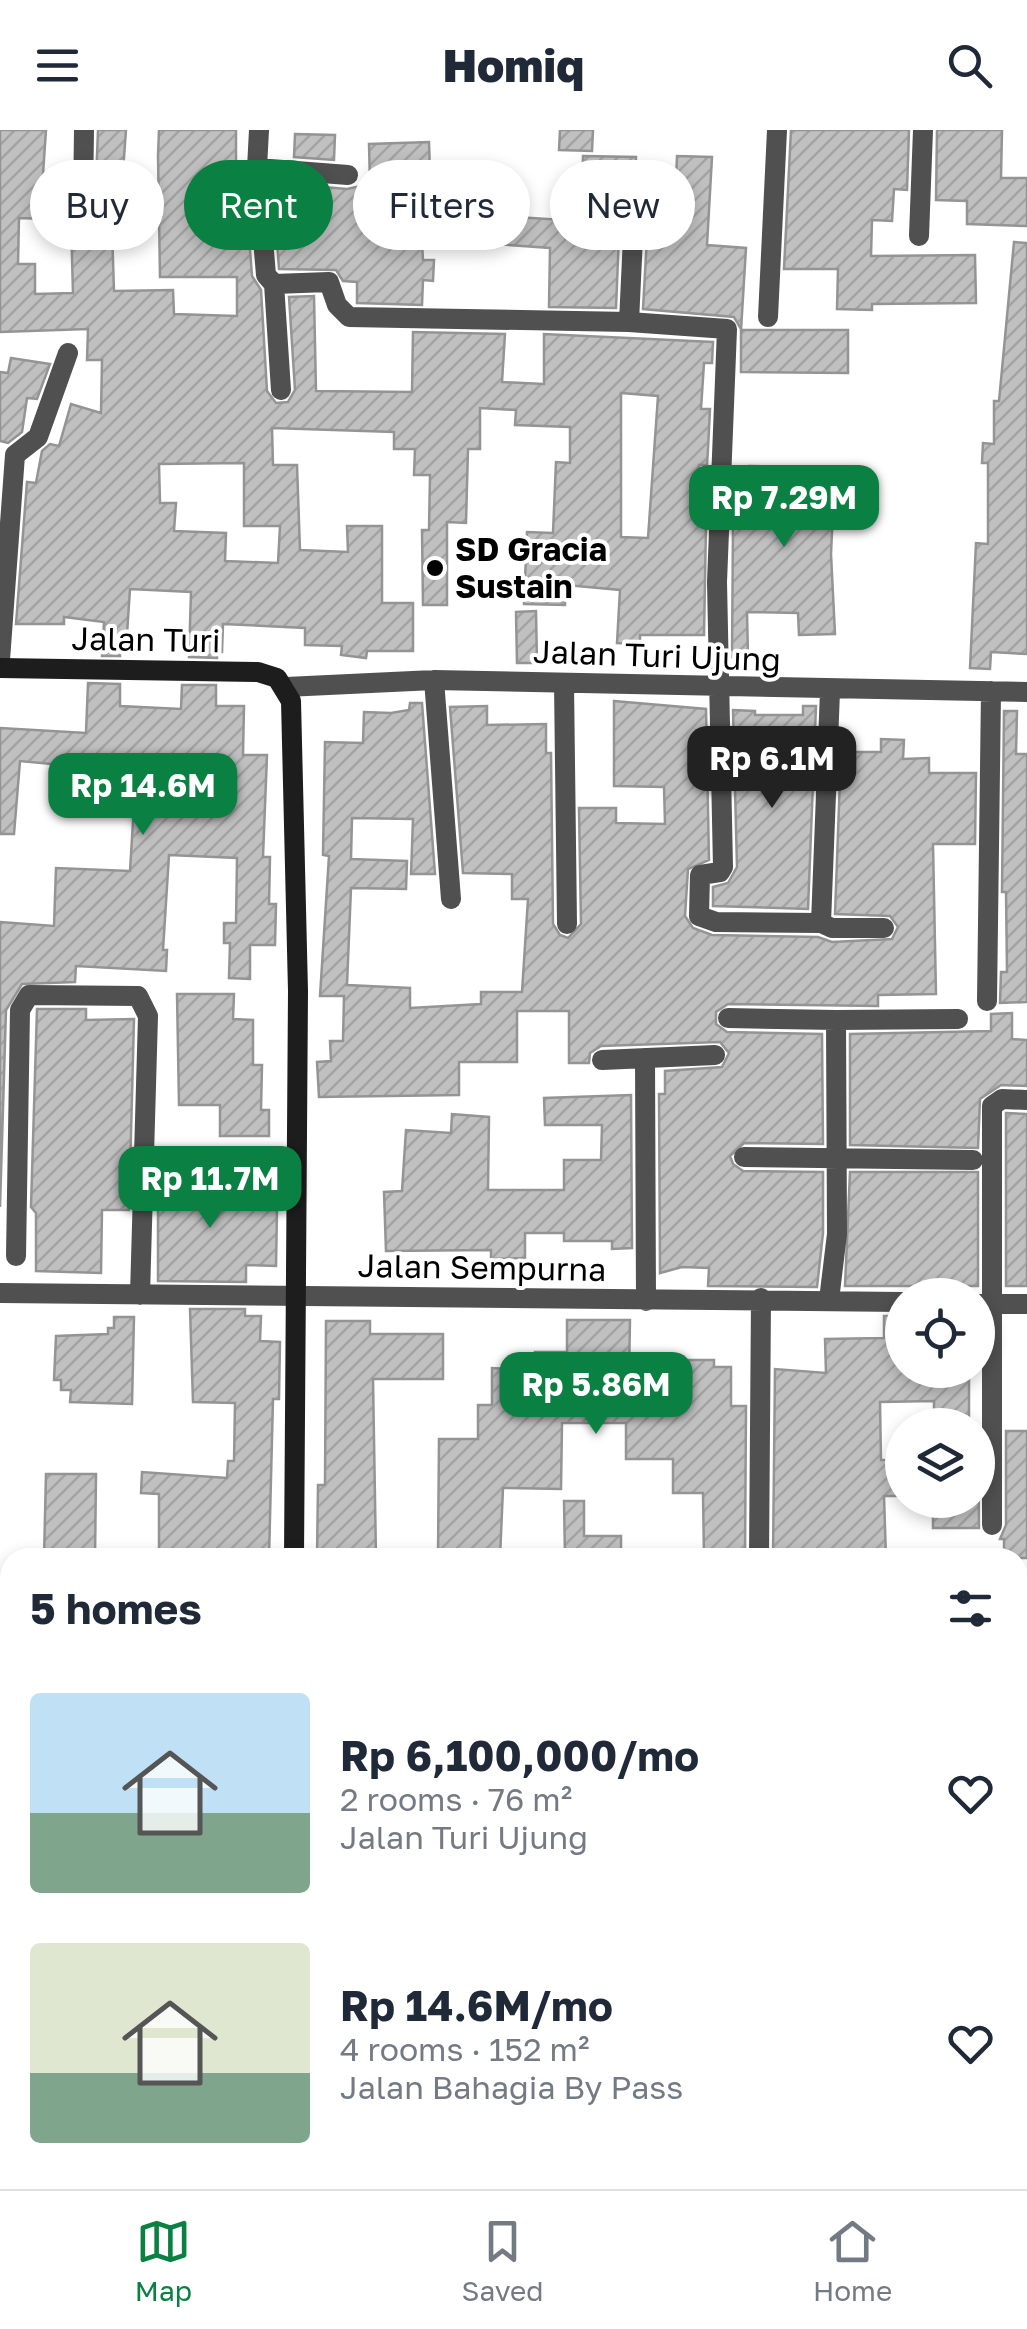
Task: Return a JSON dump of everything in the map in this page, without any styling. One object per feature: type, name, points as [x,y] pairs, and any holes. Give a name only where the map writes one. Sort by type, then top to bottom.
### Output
[{"type":"main road","name":"Jalan Turi","points":[[0,668],[258,672],[277,678],[286,687]]},
{"type":"main road","points":[[286,687],[291,701],[298,992],[294,1548]]},
{"type":"street","points":[[84,130],[84,160]]},
{"type":"street","points":[[258,160],[260,130]]},
{"type":"street","points":[[768,318],[777,130]]},
{"type":"street","points":[[919,236],[923,130]]},
{"type":"street","points":[[333,175],[348,176]]},
{"type":"street","points":[[263,250],[264,265],[274,284],[281,390]]},
{"type":"street","points":[[629,322],[633,250]]},
{"type":"street","points":[[274,284],[329,282],[336,306],[349,316],[629,322],[727,329],[718,582],[723,867],[720,872],[700,875],[698,916],[716,922],[884,928]]},
{"type":"street","points":[[0,660],[15,455],[38,438],[68,353]]},
{"type":"street","points":[[434,680],[451,899]]},
{"type":"street","name":"Jalan Turi Ujung","points":[[286,687],[434,680],[1027,692]]},
{"type":"street","points":[[564,683],[567,924]]},
{"type":"street","points":[[821,923],[830,691]]},
{"type":"street","points":[[987,1001],[991,691]]},
{"type":"street","points":[[7,1293],[16,1263],[20,1010],[30,995],[46,993],[138,996],[148,1016],[140,1295]]},
{"type":"street","points":[[728,1018],[958,1020]]},
{"type":"street","points":[[829,1300],[837,1234],[836,1020]]},
{"type":"street","points":[[602,1060],[715,1055]]},
{"type":"street","points":[[645,1058],[646,1300]]},
{"type":"street","points":[[985,1278],[992,1106],[1002,1099],[1027,1100]]},
{"type":"street","points":[[744,1157],[973,1160]]},
{"type":"street","name":"Jalan Sempurna","points":[[7,1293],[885,1302]]},
{"type":"street","points":[[758,1548],[761,1298]]},
{"type":"street","points":[[995,1304],[1027,1304]]},
{"type":"street","points":[[987,1388],[992,1525]]},
{"type":"building","points":[[0,130],[46,130],[44,160],[30,160],[30,218],[19,218],[18,264],[35,264],[35,294],[73,293],[72,250],[113,250],[114,291],[173,290],[174,314],[237,316],[237,277],[160,277],[160,250],[164,250],[164,160],[158,160],[158,156],[159,130],[236,130],[236,160],[184,160],[184,250],[250,250],[252,276],[261,290],[267,391],[276,403],[288,402],[295,390],[289,297],[314,296],[316,391],[412,392],[413,332],[505,334],[502,382],[544,384],[544,334],[713,342],[712,363],[704,363],[701,409],[710,409],[707,465],[699,465],[698,525],[706,525],[704,635],[640,635],[640,644],[617,643],[620,590],[566,585],[565,605],[524,604],[527,532],[553,533],[556,462],[570,463],[570,427],[515,425],[516,410],[480,408],[480,449],[468,449],[466,523],[447,522],[447,605],[423,605],[422,530],[429,530],[430,475],[414,475],[415,449],[394,449],[394,432],[272,428],[273,465],[297,465],[300,550],[348,552],[347,526],[382,526],[382,603],[413,603],[413,651],[367,651],[366,658],[341,655],[342,646],[305,645],[305,628],[223,624],[222,652],[217,652],[217,658],[189,657],[191,592],[130,589],[126,649],[120,649],[120,656],[102,656],[104,622],[64,617],[64,624],[16,624],[27,482],[36,483],[42,451],[50,444],[59,446],[71,404],[101,413],[102,360],[87,360],[88,329],[0,332]],"holes":[[[621,393],[658,396],[648,538],[621,537]],[[244,463],[244,526],[280,526],[278,563],[225,561],[226,533],[174,531],[176,503],[160,503],[159,464]]]},
{"type":"building","points":[[98,130],[126,130],[124,160],[97,160]]},
{"type":"building","points":[[560,130],[593,130],[592,151],[559,150]]},
{"type":"building","points":[[791,130],[909,130],[907,190],[894,189],[892,221],[872,220],[871,256],[975,255],[976,303],[872,304],[872,310],[837,309],[838,269],[784,269]]},
{"type":"building","points":[[937,130],[1002,130],[1001,178],[1027,178],[1027,226],[967,224],[967,201],[936,200]]},
{"type":"building","points":[[295,134],[335,135],[334,160],[294,157]]},
{"type":"building","points":[[429,142],[430,160],[369,160],[369,144]]},
{"type":"building","points":[[583,156],[636,157],[636,160],[583,160]]},
{"type":"building","points":[[677,156],[712,157],[707,245],[746,248],[741,330],[734,317],[643,309],[646,250],[695,250],[695,160],[677,160]]},
{"type":"building","points":[[333,188],[353,188],[353,250],[422,250],[423,260],[434,260],[433,281],[423,280],[422,305],[357,303],[357,282],[343,281],[336,270],[279,269],[278,250],[333,250]]},
{"type":"building","points":[[530,218],[550,219],[550,248],[530,247]]},
{"type":"building","points":[[1014,242],[1027,243],[1027,654],[991,652],[990,669],[970,668],[976,543],[988,544],[988,463],[982,463],[983,443],[994,444],[994,401],[999,401]]},
{"type":"building","points":[[550,248],[618,250],[616,308],[549,307]]},
{"type":"building","points":[[741,330],[848,330],[848,373],[741,372]]},
{"type":"building","points":[[11,358],[50,364],[37,399],[27,398],[22,432],[8,443],[0,441],[0,372],[8,373]]},
{"type":"building","points":[[749,466],[835,468],[831,554],[835,634],[799,635],[798,613],[747,612],[748,657],[732,657],[733,525],[736,503],[749,504]]},
{"type":"building","points":[[536,611],[537,663],[517,663],[516,612]]},
{"type":"building","points":[[88,683],[120,684],[120,706],[181,709],[182,685],[216,685],[216,706],[244,706],[243,755],[267,755],[263,857],[270,857],[269,904],[276,904],[275,945],[250,945],[250,979],[229,978],[230,943],[224,943],[224,923],[236,923],[237,858],[169,855],[163,950],[167,950],[166,971],[76,966],[75,982],[22,984],[6,1010],[0,1207],[0,922],[54,926],[56,868],[130,871],[136,772],[20,761],[14,834],[0,834],[0,728],[86,733]]},
{"type":"building","points":[[614,701],[706,709],[709,860],[688,869],[685,916],[693,928],[712,935],[818,937],[832,942],[892,939],[898,927],[890,916],[835,914],[841,752],[881,752],[881,739],[904,740],[903,759],[929,758],[929,773],[976,773],[975,844],[933,844],[936,994],[878,995],[878,1006],[728,1004],[716,1012],[716,1024],[727,1032],[822,1034],[823,1144],[744,1143],[730,1156],[743,1171],[823,1172],[823,1233],[817,1287],[708,1286],[709,1268],[682,1267],[660,1273],[659,1094],[665,1094],[665,1071],[722,1067],[729,1053],[720,1042],[601,1046],[590,1053],[589,1063],[569,1063],[569,1011],[517,1011],[517,1062],[459,1062],[459,1095],[319,1097],[317,1062],[331,1061],[330,1041],[343,1041],[344,996],[320,996],[329,856],[323,855],[325,742],[363,743],[364,712],[391,713],[409,710],[410,703],[422,703],[435,874],[411,874],[413,819],[352,818],[351,859],[407,861],[406,889],[351,888],[347,985],[410,988],[410,1008],[481,1004],[481,992],[522,992],[528,899],[512,899],[512,874],[463,873],[450,707],[487,706],[487,725],[546,724],[546,753],[551,753],[553,924],[560,935],[568,938],[581,924],[579,808],[616,808],[616,823],[665,824],[664,787],[614,786]]},
{"type":"building","points":[[803,706],[816,706],[808,909],[713,906],[713,887],[728,883],[737,867],[733,710],[755,711],[755,715],[803,715]]},
{"type":"building","points":[[1004,711],[1017,711],[1016,754],[1027,754],[1027,1002],[1000,1003],[1001,972],[1007,972],[1006,892],[1002,892]]},
{"type":"building","points":[[177,994],[234,994],[233,1019],[253,1020],[253,1065],[262,1065],[261,1110],[269,1110],[269,1136],[220,1136],[220,1105],[179,1105]]},
{"type":"building","points":[[37,1009],[86,1009],[86,1020],[134,1019],[129,1210],[102,1210],[101,1273],[36,1271],[36,1213],[31,1207]]},
{"type":"building","points":[[1012,1013],[1012,1039],[1027,1040],[1027,1086],[1001,1085],[980,1099],[978,1148],[850,1145],[850,1034],[991,1031],[991,1014]]},
{"type":"building","points":[[631,1095],[632,1248],[612,1249],[612,1241],[564,1241],[564,1233],[525,1233],[525,1258],[491,1259],[491,1250],[386,1251],[384,1192],[402,1191],[406,1130],[451,1133],[452,1114],[489,1117],[488,1190],[564,1190],[564,1160],[601,1160],[602,1125],[545,1125],[544,1098]]},
{"type":"building","points":[[1006,1113],[1027,1114],[1027,1286],[1006,1286]]},
{"type":"building","points":[[158,1160],[184,1160],[184,1189],[260,1190],[260,1210],[277,1210],[276,1266],[246,1265],[246,1282],[158,1281]]},
{"type":"building","points":[[850,1172],[978,1172],[978,1278],[885,1278],[885,1286],[845,1286]]},
{"type":"building","points":[[190,1309],[245,1309],[245,1316],[261,1316],[260,1341],[280,1342],[279,1399],[273,1399],[269,1548],[159,1548],[159,1494],[141,1493],[142,1472],[227,1478],[228,1461],[234,1461],[235,1403],[193,1402]]},
{"type":"building","points":[[885,1316],[885,1388],[969,1388],[969,1408],[934,1408],[934,1401],[880,1402],[886,1548],[773,1548],[775,1369],[826,1373],[825,1339],[884,1338]]},
{"type":"building","points":[[114,1317],[134,1317],[132,1404],[70,1402],[71,1390],[61,1390],[61,1380],[54,1380],[56,1336],[108,1334],[108,1328],[114,1328]]},
{"type":"building","points":[[567,1320],[630,1320],[629,1375],[665,1375],[665,1360],[714,1360],[714,1367],[731,1367],[731,1406],[746,1406],[745,1548],[704,1548],[703,1493],[673,1493],[673,1459],[626,1459],[626,1423],[562,1423],[561,1489],[503,1488],[500,1548],[438,1548],[439,1439],[478,1439],[478,1405],[492,1405],[492,1368],[528,1370],[528,1357],[535,1357],[535,1352],[567,1352]]},
{"type":"building","points":[[326,1321],[370,1321],[370,1334],[443,1334],[443,1379],[373,1379],[376,1548],[317,1548],[318,1485],[325,1485]]},
{"type":"building","points":[[1006,1431],[1027,1431],[1027,1548],[1004,1548],[1004,1539],[1000,1539],[1006,1525]]},
{"type":"building","points":[[46,1474],[96,1474],[95,1548],[44,1548]]},
{"type":"building","points":[[564,1501],[584,1501],[584,1536],[621,1536],[621,1548],[565,1548]]},
{"type":"building","points":[[933,1518],[979,1518],[979,1528],[933,1528]]},
{"type":"place","name":"SD Gracia Sustain","points":[[435,568]]}]
